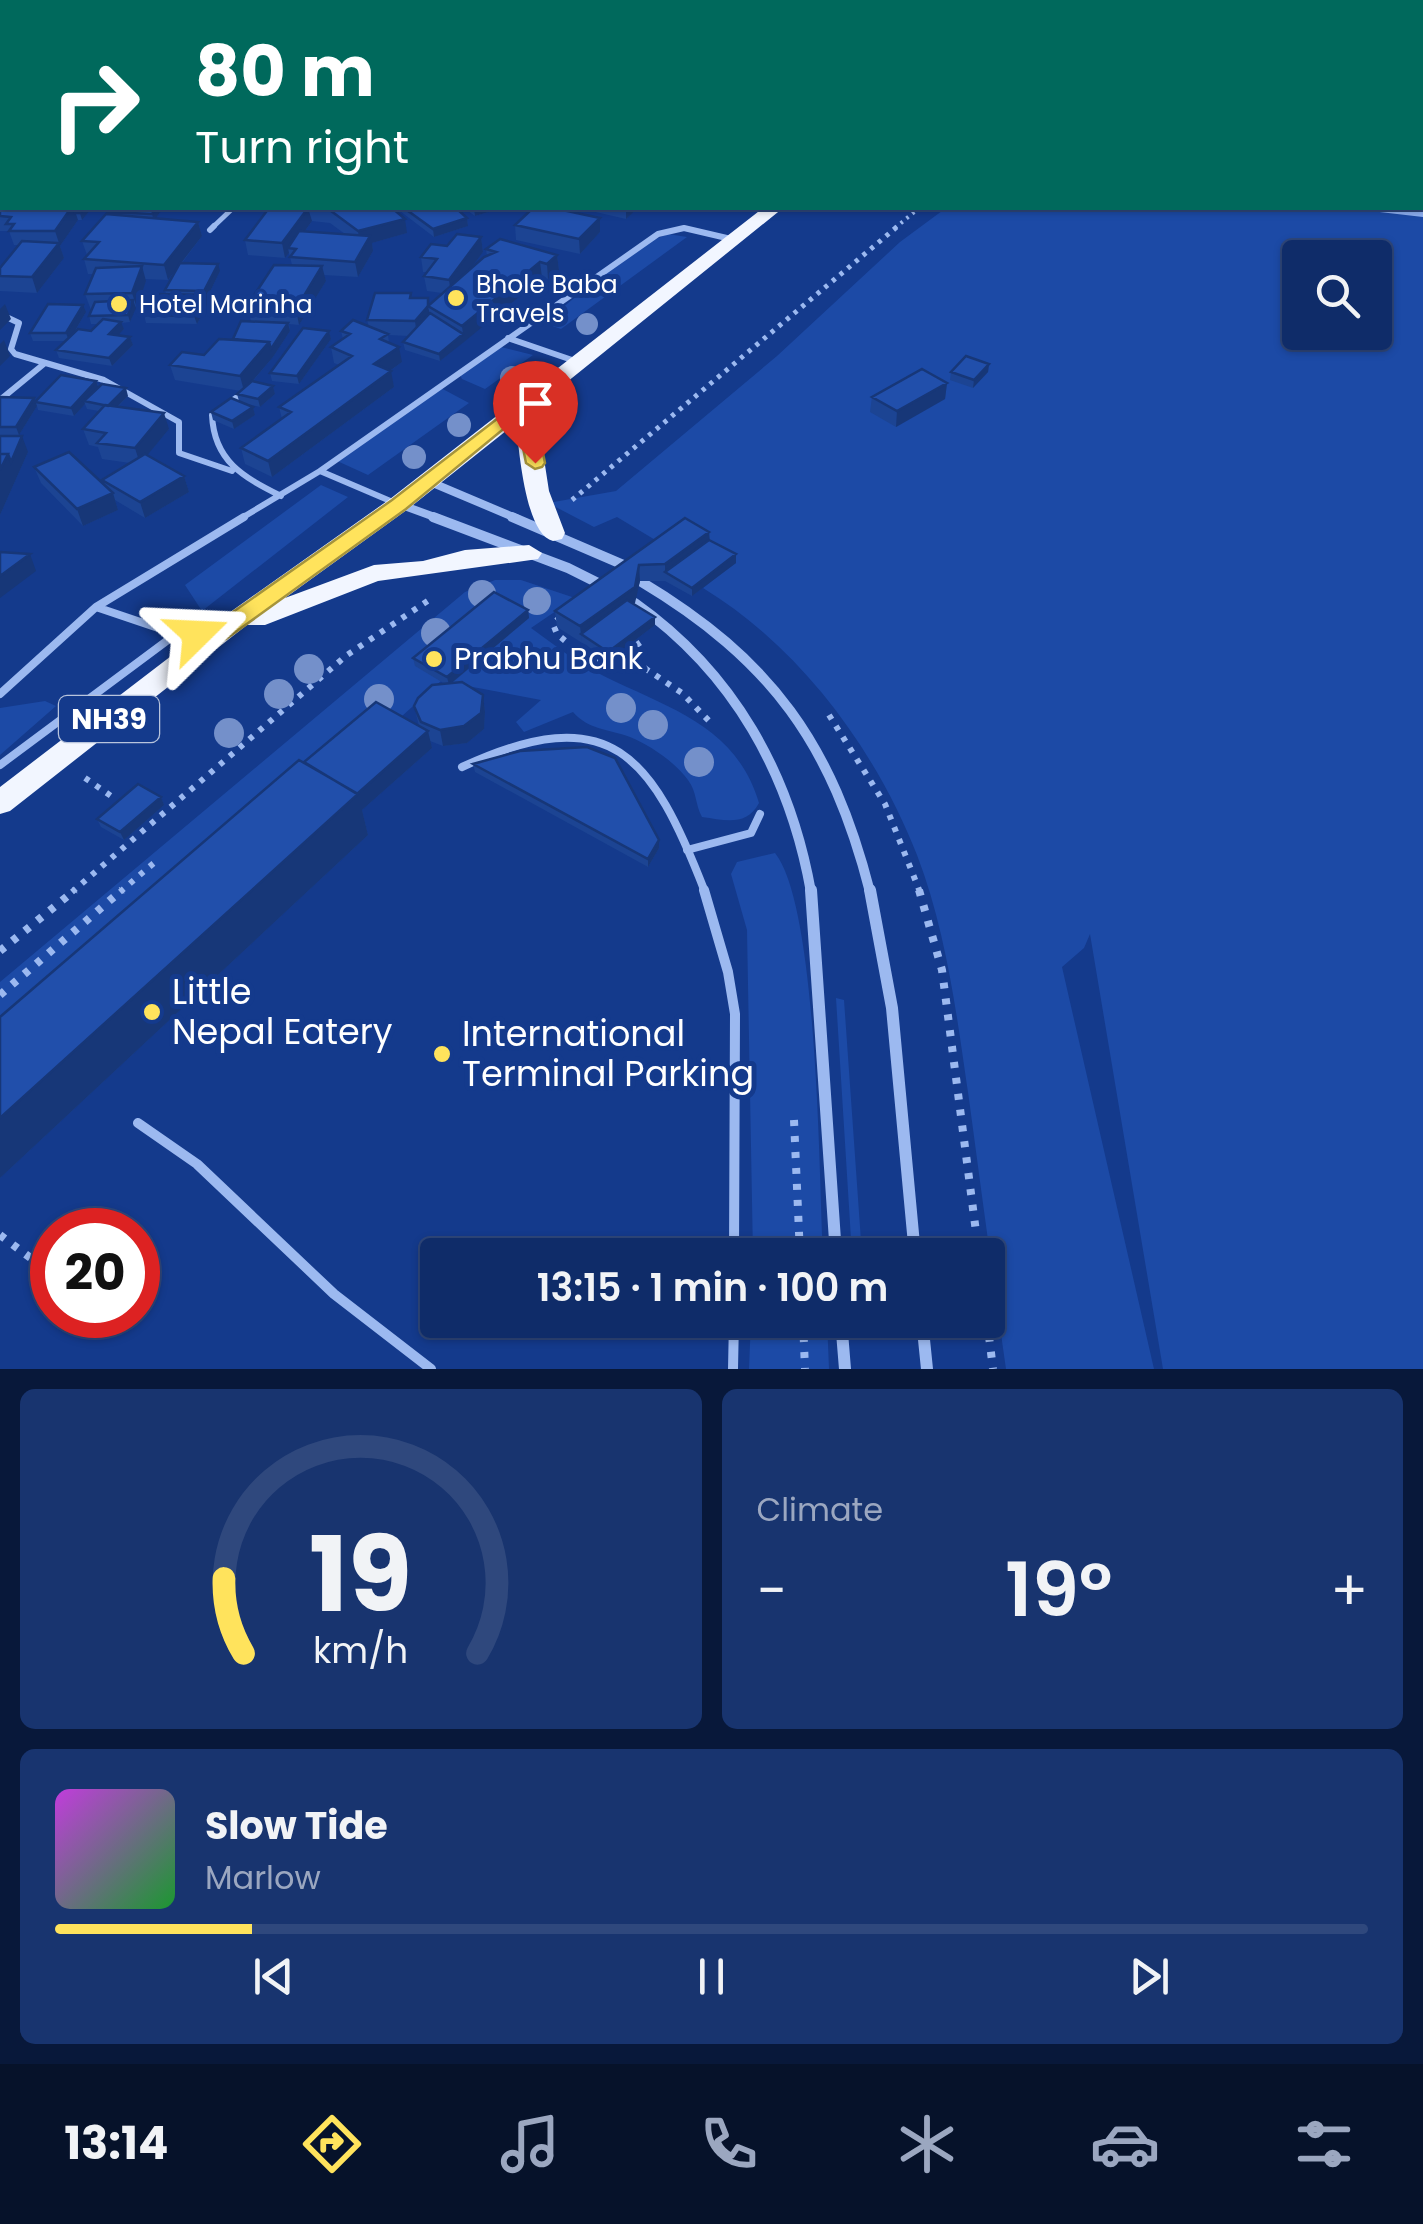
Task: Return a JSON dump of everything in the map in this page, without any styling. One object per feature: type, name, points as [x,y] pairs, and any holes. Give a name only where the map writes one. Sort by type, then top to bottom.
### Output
[{"type":"highway","name":"NH39","points":[[0,803],[218,634],[399,504],[732,240],[763,210]]},
{"type":"highway","points":[[524,404],[536,491],[553,533]]},
{"type":"highway","points":[[218,634],[374,573],[423,569],[465,558],[528,553]]},
{"type":"street","points":[[427,480],[553,533],[637,576],[695,614],[763,676],[806,732],[843,801],[863,857],[879,921],[913,1238]]},
{"type":"street","points":[[399,504],[610,589]]},
{"type":"street","points":[[635,603],[669,623],[731,693],[776,770],[795,827],[814,908],[835,1238]]},
{"type":"street","points":[[842,1338],[845,1369]]},
{"type":"street","points":[[924,1338],[927,1369]]},
{"type":"lane","points":[[210,230],[231,210]]},
{"type":"lane","points":[[0,694],[96,607],[320,471],[658,234],[684,228],[732,240]]},
{"type":"lane","points":[[0,314],[19,322],[11,348],[15,354],[104,380],[179,422],[180,453],[232,471],[281,496]]},
{"type":"lane","points":[[508,338],[579,362]]},
{"type":"lane","points":[[0,400],[45,363]]},
{"type":"lane","points":[[232,471],[214,443],[212,415],[243,393]]},
{"type":"lane","points":[[320,471],[399,504]]},
{"type":"lane","points":[[96,607],[176,634],[218,634]]},
{"type":"lane","points":[[0,764],[176,634]]},
{"type":"lane","points":[[462,766],[527,742],[588,736],[623,751],[646,774],[670,810],[720,946],[734,1004],[734,1238]]},
{"type":"lane","points":[[686,850],[751,833],[760,814]]},
{"type":"lane","points":[[138,1123],[197,1164],[334,1294],[431,1369]]},
{"type":"lane","points":[[733,1369],[734,1338]]},
{"type":"path","points":[[553,533],[564,507],[916,210]]},
{"type":"path","points":[[0,951],[134,842],[347,655],[443,592]]},
{"type":"path","points":[[605,667],[644,667],[682,693],[717,731]]},
{"type":"path","points":[[0,995],[156,862]]},
{"type":"path","points":[[794,1102],[799,1238]]},
{"type":"path","points":[[0,1235],[30,1258]]},
{"type":"path","points":[[804,1338],[805,1369]]},
{"type":"path","points":[[989,1338],[993,1369]]},
{"type":"shaded area","points":[[943,210],[1423,210],[1423,1369],[1163,1369],[1090,934],[1084,948],[1062,967],[1154,1369],[1006,1369],[1002,1338],[1005,1338],[1005,1238],[988,1238],[950,976],[917,855],[880,777],[831,704],[803,671],[772,640],[703,588],[735,562],[667,547],[617,517],[594,527],[548,503],[616,491],[777,356],[900,242]]},
{"type":"shaded area","points":[[668,234],[687,237],[561,329],[544,323],[636,247]]},
{"type":"shaded area","points":[[501,347],[533,355],[485,389],[462,379],[460,375]]},
{"type":"shaded area","points":[[439,387],[469,403],[368,475],[335,460]]},
{"type":"shaded area","points":[[321,485],[348,497],[202,611],[185,585]]},
{"type":"shaded area","points":[[495,580],[521,580],[575,598],[531,628],[587,667],[671,707],[715,735],[748,776],[759,803],[754,811],[734,820],[702,817],[688,780],[662,755],[638,740],[592,726],[573,712],[524,732],[516,722],[541,700],[441,681],[0,1077],[0,982],[465,592]]},
{"type":"shaded area","points":[[45,701],[56,706],[0,755],[0,708]]},
{"type":"shaded area","points":[[775,853],[789,882],[800,927],[814,1044],[822,1238],[753,1238],[747,930],[731,874],[737,862]]},
{"type":"shaded area","points":[[836,998],[844,1000],[861,1238],[851,1238]]},
{"type":"shaded area","points":[[750,1338],[828,1338],[829,1369],[749,1369]]},
{"type":"building","points":[[0,210],[70,210],[55,231],[9,231],[14,224],[6,224],[11,217],[0,216]]},
{"type":"building","points":[[110,210],[155,210],[152,214]]},
{"type":"building","points":[[268,210],[307,210],[282,243],[245,240]]},
{"type":"building","points":[[330,210],[394,210],[405,219],[358,231]]},
{"type":"building","points":[[407,210],[458,210],[467,218],[433,229]]},
{"type":"building","points":[[531,210],[562,210],[600,218],[579,239],[515,225]]},
{"type":"building","points":[[106,214],[198,222],[164,265],[84,259],[99,242],[82,241]]},
{"type":"building","points":[[299,231],[370,236],[355,262],[290,257],[296,249],[288,248]]},
{"type":"building","points":[[457,234],[481,237],[449,280],[424,276],[437,259],[421,257],[431,244],[447,246]]},
{"type":"building","points":[[500,239],[557,255],[547,264],[540,262],[462,326],[428,306],[484,257],[496,252],[486,249]]},
{"type":"building","points":[[22,241],[59,243],[32,277],[0,276],[0,268]]},
{"type":"building","points":[[180,263],[218,264],[204,291],[165,290]]},
{"type":"building","points":[[274,265],[322,266],[296,309],[247,306]]},
{"type":"building","points":[[142,266],[132,293],[85,294],[96,268]]},
{"type":"building","points":[[375,293],[411,293],[410,298],[428,298],[428,306],[415,321],[367,320]]},
{"type":"building","points":[[156,294],[206,295],[194,316],[144,315]]},
{"type":"building","points":[[133,300],[128,315],[89,316],[95,302]]},
{"type":"building","points":[[48,304],[83,305],[66,333],[30,333]]},
{"type":"building","points":[[430,313],[463,334],[439,354],[403,342]]},
{"type":"building","points":[[103,319],[121,322],[109,334],[130,337],[109,358],[56,350],[78,329],[91,331]]},
{"type":"building","points":[[353,320],[388,334],[380,339],[399,347],[374,364],[391,371],[268,461],[241,448],[291,412],[279,407],[352,356],[331,347],[350,334],[341,331]]},
{"type":"building","points":[[241,321],[288,323],[271,349],[269,342],[233,339]]},
{"type":"building","points":[[303,328],[329,331],[297,376],[270,373]]},
{"type":"building","points":[[219,339],[269,342],[240,376],[170,365],[182,352],[204,355]]},
{"type":"building","points":[[966,356],[989,364],[974,380],[951,372]]},
{"type":"building","points":[[922,369],[947,383],[897,411],[872,397]]},
{"type":"building","points":[[61,375],[96,381],[71,408],[35,402]]},
{"type":"building","points":[[252,381],[273,386],[258,399],[237,394]]},
{"type":"building","points":[[102,384],[126,388],[108,406],[84,401]]},
{"type":"building","points":[[0,397],[34,398],[16,427],[0,427]]},
{"type":"building","points":[[231,398],[253,407],[232,421],[211,412]]},
{"type":"building","points":[[105,405],[164,413],[135,448],[97,443],[106,433],[83,429]]},
{"type":"building","points":[[0,436],[22,436],[11,462],[8,454],[0,454]]},
{"type":"building","points":[[69,452],[113,493],[77,509],[34,467]]},
{"type":"building","points":[[0,454],[8,454],[0,470]]},
{"type":"building","points":[[145,454],[184,476],[140,502],[102,480]]},
{"type":"building","points":[[685,518],[709,532],[665,564],[639,565],[635,587],[580,626],[555,611]]},
{"type":"building","points":[[709,540],[736,554],[692,588],[665,572]]},
{"type":"building","points":[[0,552],[30,554],[0,576]]},
{"type":"building","points":[[494,592],[528,610],[447,677],[413,658]]},
{"type":"building","points":[[627,600],[655,617],[608,652],[581,634]]},
{"type":"building","points":[[462,682],[483,695],[481,713],[464,726],[440,730],[421,722],[414,706],[418,698],[432,685]]},
{"type":"building","points":[[376,702],[428,731],[357,794],[304,762]]},
{"type":"building","points":[[587,747],[615,758],[659,840],[648,859],[473,764],[520,751]]},
{"type":"building","points":[[299,760],[358,794],[0,1118],[0,1017]]},
{"type":"building","points":[[138,784],[161,797],[120,832],[97,819]]},
{"type":"waterway","points":[[1388,210],[1423,214]]},
{"type":"place","name":"Bhole Baba Travels","points":[[456,298]]},
{"type":"place","name":"Hotel Marinha","points":[[119,304]]},
{"type":"place","name":"Prabhu Bank","points":[[434,659]]},
{"type":"place","name":"Little Nepal Eatery","points":[[152,1012]]},
{"type":"place","name":"International Terminal Parking","points":[[442,1054]]},
{"type":"route","points":[[197,634],[218,634],[399,504],[524,404],[535,463]]}]
